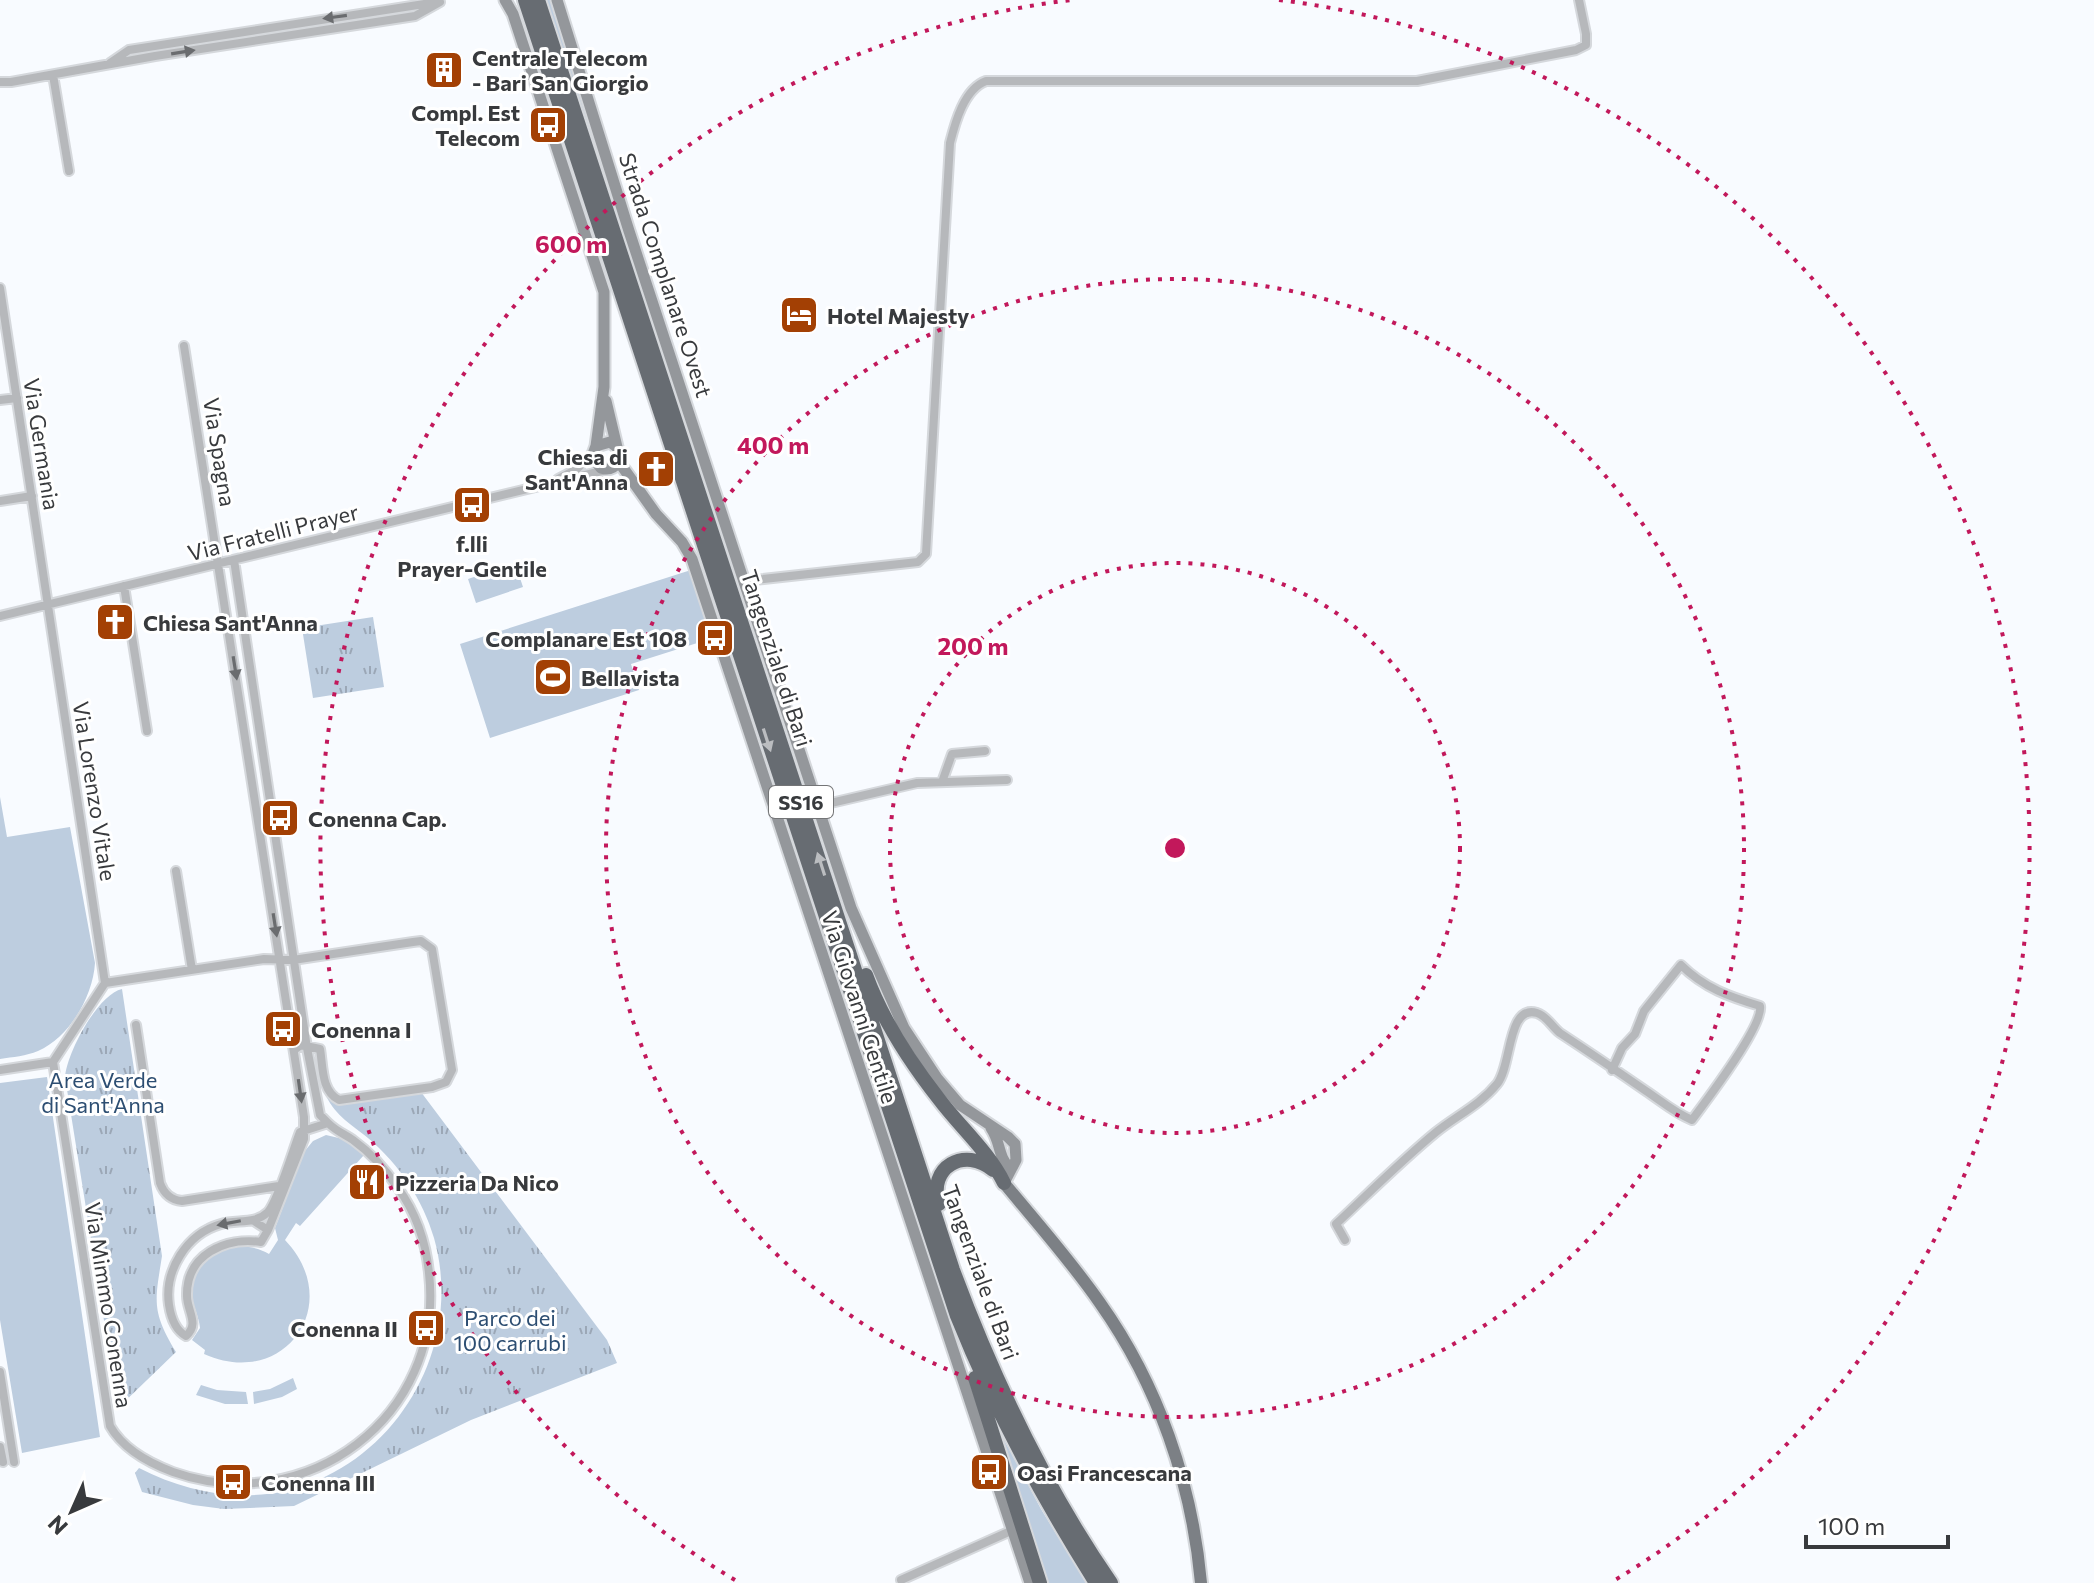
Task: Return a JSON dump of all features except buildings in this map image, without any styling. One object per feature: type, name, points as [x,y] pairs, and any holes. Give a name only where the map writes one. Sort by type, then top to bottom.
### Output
[{"type":"highway","name":"Tangenziale di Bari","points":[[525,0],[957,1316],[1004,1424],[1039,1491],[1096,1583]]},
{"type":"highway","name":"Tangenziale di Bari","points":[[538,0],[953,1270],[1014,1417],[1082,1541],[1111,1583]]},
{"type":"highway","name":"SS16","points":[[845,935],[855,945],[877,999],[913,1062],[938,1099],[997,1169],[1007,1176]]},
{"type":"highway","points":[[953,1270],[955,1251],[936,1189],[942,1172],[957,1161],[974,1159],[1007,1176]]},
{"type":"highway","points":[[957,1316],[1040,1583]]},
{"type":"main road","points":[[1007,1176],[1116,1326],[1142,1373],[1179,1466],[1193,1523],[1201,1583]]},
{"type":"street","points":[[505,0],[513,14],[601,277],[606,307],[604,387],[594,449],[597,466],[606,470],[619,462],[620,454],[604,387]]},
{"type":"street","name":"Strada Complanare Ovest","points":[[557,0],[629,231],[851,908],[904,1028],[937,1078],[960,1105],[1015,1144],[1016,1160],[1007,1176]]},
{"type":"street","points":[[745,581],[918,562],[926,554],[950,143],[965,104],[978,84],[986,81],[1417,81],[1576,50],[1586,45],[1579,0]]},
{"type":"street","points":[[0,82],[415,16],[443,1]]},
{"type":"street","points":[[53,75],[69,171]]},
{"type":"street","name":"Via Germania","points":[[0,288],[48,604]]},
{"type":"street","name":"Via Spagna","points":[[184,346],[219,564]]},
{"type":"street","points":[[0,400],[17,398]]},
{"type":"street","points":[[554,481],[577,469],[594,449],[610,442],[617,447]]},
{"type":"street","name":"Via Giovanni Gentile","points":[[619,462],[692,559],[1030,1583]]},
{"type":"street","name":"Via Fratelli Prayer","points":[[0,616],[606,470]]},
{"type":"street","points":[[0,501],[32,496]]},
{"type":"street","points":[[234,560],[307,1048],[320,1115],[328,1123]]},
{"type":"street","points":[[219,564],[294,1050],[304,1139],[268,1230],[261,1242],[247,1240],[221,1244],[200,1260],[188,1283],[187,1297],[194,1322],[192,1331],[186,1336],[179,1332],[171,1315],[168,1295],[171,1272],[193,1240],[209,1228],[234,1221],[254,1221],[268,1230]]},
{"type":"street","points":[[124,586],[147,731]]},
{"type":"street","name":"Via Lorenzo Vitale","points":[[48,604],[105,983]]},
{"type":"street","points":[[248,753],[262,751]]},
{"type":"street","points":[[942,782],[952,754],[985,751]]},
{"type":"street","points":[[251,770],[264,767]]},
{"type":"street","points":[[818,806],[917,783],[1007,780]]},
{"type":"street","points":[[176,871],[192,970]]},
{"type":"street","points":[[0,1070],[53,1062],[105,983],[280,958],[293,960],[413,942],[427,944],[435,955],[452,1070],[450,1077],[439,1086],[339,1100],[331,1096],[327,1089],[320,1049],[301,1045],[294,1050]]},
{"type":"street","points":[[1345,1240],[1336,1224],[1433,1135],[1482,1101],[1496,1085],[1506,1068],[1515,1022],[1524,1013],[1535,1012],[1544,1017],[1557,1031],[1584,1047],[1612,1070],[1692,1120],[1746,1042],[1761,1015],[1760,1006],[1711,989],[1681,965],[1644,1011],[1635,1034],[1622,1048],[1612,1070]]},
{"type":"street","points":[[290,1026],[297,1027],[303,1021]]},
{"type":"street","points":[[136,1025],[164,1193],[182,1201],[279,1186]]},
{"type":"street","name":"Via Mimmo Conenna","points":[[53,1062],[110,1426],[120,1442],[147,1460],[159,1467],[202,1480],[251,1484],[282,1480],[308,1472],[345,1454],[371,1434],[386,1417],[410,1380],[420,1357],[431,1310],[428,1263],[417,1223],[400,1190],[381,1166],[359,1145],[328,1123]]},
{"type":"street","points":[[254,1221],[270,1210],[300,1132],[328,1123]]},
{"type":"street","points":[[0,1372],[14,1462]]},
{"type":"street","points":[[0,1447],[3,1462]]},
{"type":"street","points":[[901,1580],[1013,1530]]},
{"type":"green space","points":[[546,0],[554,0],[614,192],[610,193]]},
{"type":"green space","points":[[515,563],[523,587],[476,603],[468,579]]},
{"type":"green space","name":"Bellavista","points":[[691,570],[713,638],[631,664],[639,690],[490,738],[460,644]]},
{"type":"green space","points":[[373,617],[384,687],[313,698],[302,628]]},
{"type":"green space","points":[[0,797],[7,837],[70,827],[95,963],[85,1002],[70,1026],[50,1045],[38,1051],[0,1059]]},
{"type":"green space","name":"Area Verde di Sant'Anna","points":[[122,989],[162,1256],[157,1306],[162,1326],[176,1352],[118,1408],[65,1077],[71,1054],[85,1026],[103,1002]]},
{"type":"green space","points":[[47,1077],[100,1437],[22,1453],[0,1320],[0,1083]]},
{"type":"green space","name":"Parco dei 100 carrubi","points":[[421,1092],[607,1340],[617,1363],[471,1420],[294,1506],[224,1509],[142,1492],[135,1473],[139,1468],[174,1483],[229,1495],[285,1491],[325,1477],[359,1456],[389,1428],[413,1396],[430,1359],[439,1320],[441,1279],[434,1238],[423,1210],[400,1171],[379,1148],[339,1115],[326,1096],[341,1104]]},
{"type":"green space","points":[[326,1135],[343,1139],[364,1155],[300,1226],[296,1223],[285,1240],[302,1265],[309,1290],[307,1314],[297,1334],[281,1351],[259,1360],[233,1362],[204,1354],[205,1350],[192,1340],[200,1328],[192,1290],[201,1266],[210,1257],[232,1247],[257,1249],[269,1254],[278,1240],[275,1228],[304,1152],[313,1141]]},
{"type":"green space","points":[[293,1378],[297,1389],[282,1397],[254,1404],[253,1392],[270,1389]]},
{"type":"green space","points":[[201,1385],[217,1390],[246,1392],[248,1404],[225,1404],[196,1395]]},
{"type":"green space","points":[[992,1417],[1041,1509],[1086,1583],[1045,1583]]},
{"type":"place","name":"Centrale Telecom - Bari San Giorgio","points":[[444,70]]},
{"type":"place","name":"Compl. Est Telecom","points":[[548,125]]},
{"type":"place","name":"Hotel Majesty","points":[[799,315]]},
{"type":"place","name":"Chiesa di Sant'Anna","points":[[656,469]]},
{"type":"place","name":"f.lli Prayer-Gentile","points":[[472,505]]},
{"type":"place","name":"Chiesa Sant'Anna","points":[[115,622]]},
{"type":"place","name":"Complanare Est 108","points":[[715,638]]},
{"type":"place","name":"Bellavista","points":[[553,677]]},
{"type":"place","name":"Conenna Cap.","points":[[280,818]]},
{"type":"place","name":"Conenna I","points":[[283,1029]]},
{"type":"place","name":"Pizzeria Da Nico","points":[[367,1182]]},
{"type":"place","name":"Conenna II","points":[[426,1328]]},
{"type":"place","name":"Oasi Francescana","points":[[989,1472]]},
{"type":"place","name":"Conenna III","points":[[233,1482]]}]
